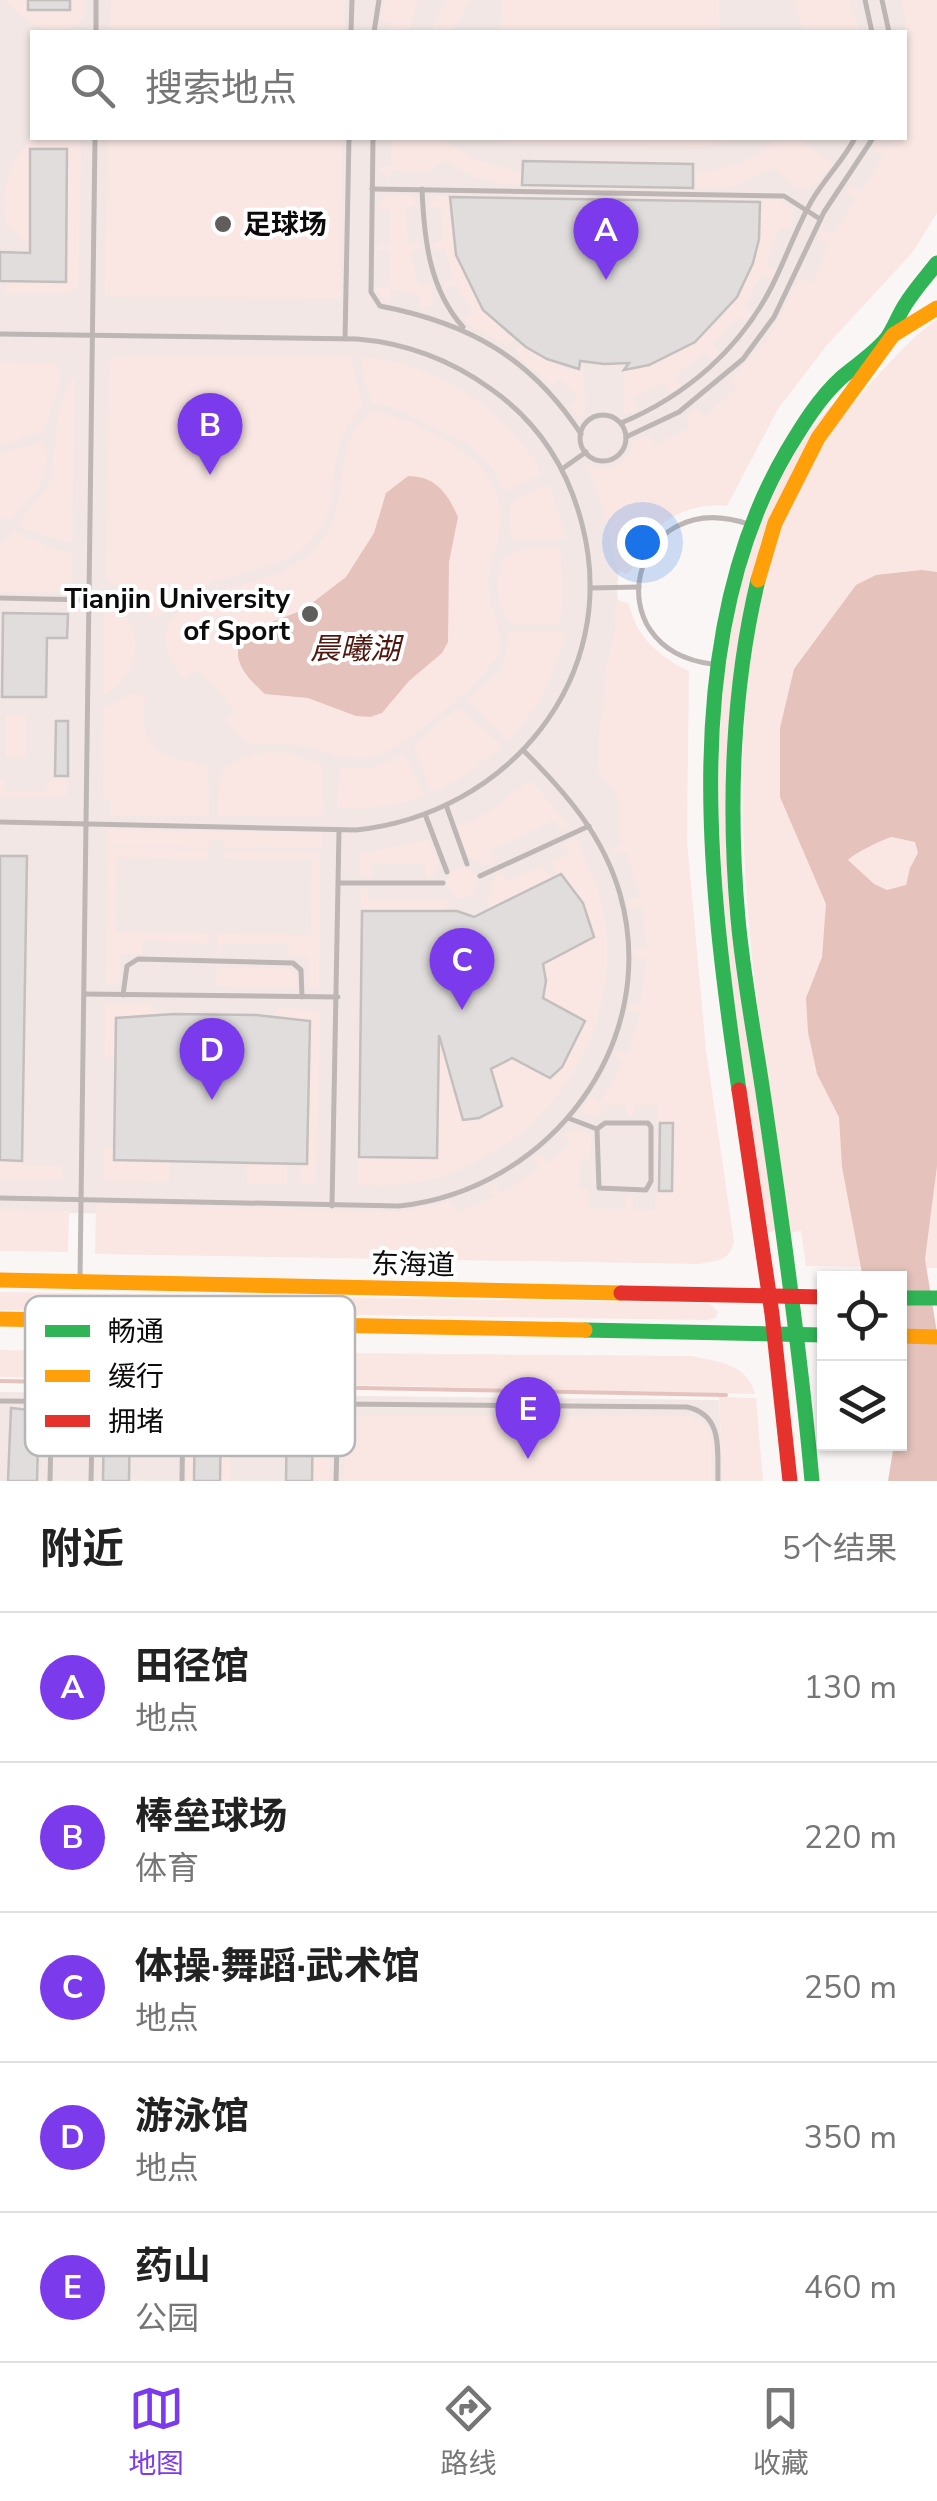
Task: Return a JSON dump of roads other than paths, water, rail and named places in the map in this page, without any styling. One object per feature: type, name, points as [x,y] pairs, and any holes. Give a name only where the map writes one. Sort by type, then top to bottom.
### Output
[{"type":"main road","points":[[812,1481],[798,1334],[736,888],[742,654],[761,559],[780,508],[817,440],[869,369],[908,301],[937,263]]},
{"type":"main road","points":[[790,1481],[785,1406],[734,1073],[715,896],[712,738],[716,665],[731,591],[751,524],[777,469],[815,409],[846,374],[906,322],[937,308]]},
{"type":"main road","name":"东海道","points":[[0,1280],[817,1297]]},
{"type":"main road","points":[[907,1298],[937,1298]]},
{"type":"main road","points":[[0,1320],[25,1320]]},
{"type":"main road","points":[[355,1326],[817,1335]]},
{"type":"main road","points":[[907,1336],[937,1336]]},
{"type":"lane","points":[[96,0],[96,30]]},
{"type":"lane","points":[[351,30],[352,0]]},
{"type":"lane","points":[[374,30],[379,0]]},
{"type":"lane","points":[[865,0],[872,30]]},
{"type":"lane","points":[[882,0],[889,30]]},
{"type":"lane","points":[[80,1282],[95,140]]},
{"type":"lane","points":[[345,339],[349,140]]},
{"type":"lane","points":[[373,140],[374,301],[380,306],[428,316],[512,357],[560,404],[581,434],[586,452],[595,459],[610,460],[622,451],[626,436],[621,423],[601,415],[588,421],[581,434]]},
{"type":"lane","points":[[621,423],[666,401],[724,354],[765,299],[806,211],[853,140]]},
{"type":"lane","points":[[626,436],[679,412],[743,359],[780,308],[820,219],[873,140]]},
{"type":"lane","points":[[372,189],[784,196],[820,219]]},
{"type":"lane","points":[[422,189],[425,237],[436,283],[467,332]]},
{"type":"lane","points":[[0,334],[345,339],[410,349],[470,374],[525,418],[562,469],[586,538],[590,588],[588,623],[571,678],[524,751],[475,789],[426,814],[388,826],[339,830],[0,822]]},
{"type":"lane","points":[[562,469],[586,452]]},
{"type":"lane","points":[[716,665],[677,655],[657,639],[643,619],[640,587],[648,553],[655,542],[675,527],[710,516],[751,524]]},
{"type":"lane","points":[[590,588],[640,587]]},
{"type":"lane","points":[[0,598],[89,600]]},
{"type":"lane","points":[[0,1198],[399,1206],[460,1192],[518,1164],[568,1118],[596,1080],[612,1045],[622,1006],[627,934],[619,892],[590,826],[524,751]]},
{"type":"lane","points":[[446,805],[467,864]]},
{"type":"lane","points":[[426,814],[447,872]]},
{"type":"lane","points":[[480,876],[590,826]]},
{"type":"lane","points":[[332,1206],[339,830]]},
{"type":"lane","points":[[338,883],[443,883]]},
{"type":"lane","points":[[124,995],[127,966],[138,959],[293,963],[301,970],[302,997]]},
{"type":"lane","points":[[84,994],[338,997]]},
{"type":"lane","points":[[568,1118],[597,1130]]},
{"type":"lane","points":[[605,1123],[651,1127],[651,1181],[646,1190],[598,1188],[597,1130],[605,1123]]},
{"type":"lane","points":[[0,1400],[25,1401]]},
{"type":"lane","points":[[355,1405],[687,1407],[702,1412],[714,1426],[718,1481]]},
{"type":"lane","points":[[50,1481],[51,1456]]},
{"type":"lane","points":[[182,1456],[182,1481]]},
{"type":"lane","points":[[336,1481],[337,1456]]},
{"type":"water","name":"晨曦湖","points":[[408,476],[426,479],[440,488],[458,517],[449,562],[448,642],[442,653],[409,681],[382,713],[370,717],[356,716],[308,698],[265,694],[240,664],[238,655],[243,639],[251,630],[303,610],[346,577],[374,533],[386,493]]},
{"type":"water","points":[[937,572],[937,1166],[925,1259],[937,1333],[937,1481],[888,1481],[893,1451],[907,1451],[907,1271],[862,1271],[842,1167],[839,1117],[817,1074],[808,1032],[806,998],[822,957],[826,904],[780,797],[780,728],[794,669],[856,585],[876,575]],"holes":[[[892,837],[915,842],[918,853],[906,885],[887,890],[874,884],[848,860]]]},
{"type":"waterway","points":[[0,1381],[25,1381]]},
{"type":"waterway","points":[[355,1388],[726,1395]]},
{"type":"place","name":"足球场","points":[[223,224]]},
{"type":"place","name":"田径馆","points":[[606,280]]},
{"type":"place","name":"棒垒球场","points":[[210,475]]},
{"type":"place","name":"Tianjin University of Sport","points":[[310,614]]},
{"type":"place","name":"体操·舞蹈·武术馆","points":[[462,1010]]},
{"type":"place","name":"游泳馆","points":[[212,1100]]},
{"type":"place","name":"药山","points":[[528,1459]]}]
